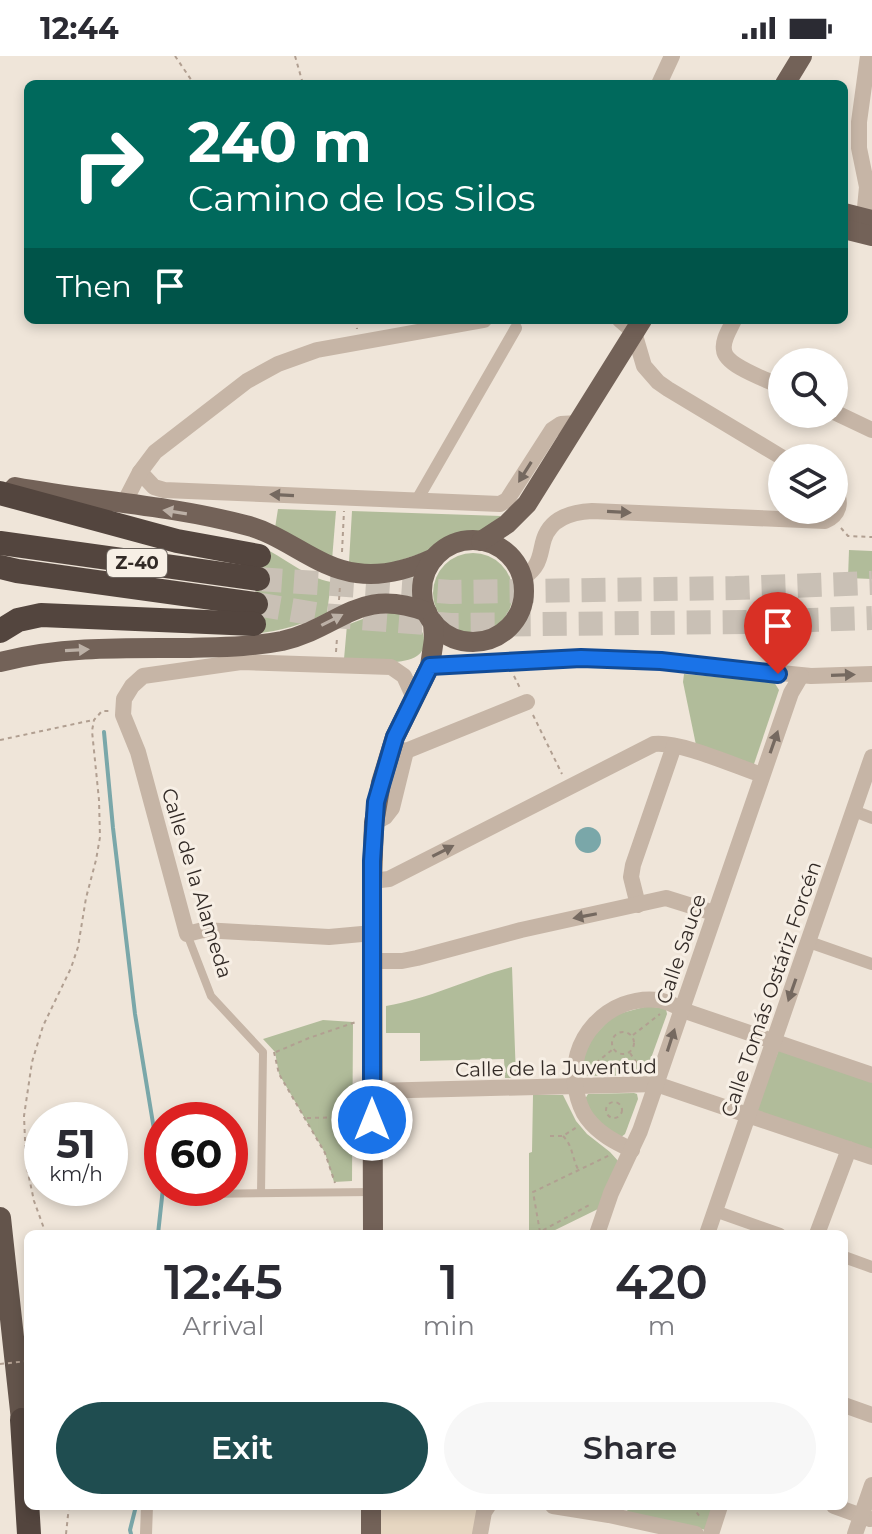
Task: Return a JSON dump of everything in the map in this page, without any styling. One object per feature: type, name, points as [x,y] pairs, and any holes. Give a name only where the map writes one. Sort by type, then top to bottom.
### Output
[{"type":"highway","name":"Z-40","points":[[0,493],[177,541],[258,567],[0,543]]},
{"type":"highway","name":"Z-40","points":[[0,567],[255,614],[41,615],[18,620],[0,631]]},
{"type":"highway","points":[[0,1218],[24,1453]]},
{"type":"highway","points":[[28,1510],[29,1534]]},
{"type":"main road","points":[[787,80],[802,56]]},
{"type":"main road","points":[[481,541],[507,524],[527,504],[578,423],[632,324]]},
{"type":"main road","points":[[0,484],[248,525],[280,538],[327,566],[361,574],[408,569],[434,558],[451,546],[481,541],[494,545],[511,558],[522,579],[523,599],[511,626],[486,641],[467,642],[448,635],[430,617],[402,604],[372,604],[354,609],[302,635],[272,643],[59,651],[0,662]]},
{"type":"main road","points":[[511,558],[527,504]]},
{"type":"main road","points":[[373,1230],[374,823],[381,783],[399,749],[414,698],[430,666],[434,639],[424,603],[423,584],[434,558]]},
{"type":"main road","points":[[430,666],[467,642]]},
{"type":"main road","points":[[371,1510],[371,1534]]},
{"type":"street","points":[[661,80],[672,56]]},
{"type":"street","points":[[861,225],[869,190],[859,148],[859,122],[868,56]]},
{"type":"street","points":[[124,503],[140,472],[155,452],[247,381],[278,364],[317,350],[462,324]]},
{"type":"street","points":[[632,324],[644,366],[658,382],[768,449]]},
{"type":"street","points":[[732,324],[724,344],[725,356],[768,380]]},
{"type":"street","points":[[417,500],[516,328]]},
{"type":"street","points":[[848,419],[872,430]]},
{"type":"street","points":[[140,472],[154,487],[164,490],[503,504],[552,430],[561,424],[578,423]]},
{"type":"street","points":[[522,579],[537,565],[550,528],[562,517],[579,511],[768,520]]},
{"type":"street","points":[[430,666],[581,658],[661,661],[801,676],[872,674]]},
{"type":"street","points":[[123,715],[124,699],[138,679],[148,674],[241,662],[391,667],[404,676],[414,698]]},
{"type":"street","name":"Calle Sauce","points":[[598,1230],[611,1193],[632,1150],[674,1009],[714,913],[791,693],[801,676]]},
{"type":"street","points":[[399,749],[527,702]]},
{"type":"street","name":"Calle de la Alameda","points":[[123,715],[138,752],[187,934]]},
{"type":"street","points":[[372,881],[389,879],[651,744],[674,746],[762,775]]},
{"type":"street","points":[[638,905],[631,877],[633,865],[674,746]]},
{"type":"street","name":"Calle Tomás Ostáriz Forcén","points":[[708,1230],[872,757]]},
{"type":"street","points":[[854,811],[872,818]]},
{"type":"street","points":[[373,961],[417,958],[521,930],[670,898],[714,913]]},
{"type":"street","points":[[187,934],[203,930],[329,937],[373,933]]},
{"type":"street","points":[[809,942],[872,964]]},
{"type":"street","points":[[632,1150],[609,1138],[591,1123],[581,1108],[574,1067],[589,1029],[606,1013],[632,1002],[665,1002],[674,1009],[872,1075]]},
{"type":"street","name":"Calle de la Juventud","points":[[372,1091],[651,1079],[872,1157]]},
{"type":"street","points":[[819,1230],[849,1149]]},
{"type":"street","points":[[715,1211],[769,1230]]},
{"type":"street","points":[[848,1258],[872,1267]]},
{"type":"street","points":[[848,1406],[872,1415]]},
{"type":"street","points":[[855,1534],[867,1518],[872,1485]]},
{"type":"street","points":[[146,1534],[147,1510]]},
{"type":"street","points":[[480,1534],[485,1510]]},
{"type":"street","points":[[610,1510],[696,1534]]},
{"type":"street","points":[[711,1534],[719,1510]]},
{"type":"street","points":[[845,1510],[867,1518]]},
{"type":"lane","name":"Calle de la Alameda","points":[[187,934],[211,996],[263,1052]]},
{"type":"lane","points":[[261,1193],[263,1052]]},
{"type":"lane","points":[[248,1193],[372,1192]]},
{"type":"path","points":[[175,56],[191,80]]},
{"type":"path","points":[[295,56],[302,80]]},
{"type":"path","points":[[341,560],[344,506]]},
{"type":"path","points":[[837,524],[848,536],[872,537]]},
{"type":"path","points":[[339,609],[340,581]]},
{"type":"path","points":[[336,658],[337,633]]},
{"type":"path","points":[[510,661],[515,680],[568,786]]},
{"type":"path","points":[[45,1230],[34,1201],[26,1163],[24,1116],[32,1062],[43,1026],[78,947],[96,860],[99,825],[92,731],[94,720],[102,711],[123,715]]},
{"type":"path","points":[[0,740],[94,720]]},
{"type":"path","points":[[632,1035],[674,1009]]},
{"type":"path","points":[[263,1052],[275,1052],[356,1022]]},
{"type":"path","points":[[614,1049],[613,1038],[618,1033],[632,1035]]},
{"type":"path","points":[[629,1052],[634,1044],[632,1035]]},
{"type":"path","points":[[578,1080],[614,1049]]},
{"type":"path","points":[[614,1049],[621,1053],[629,1052]]},
{"type":"path","points":[[275,1052],[279,1074],[325,1153],[335,1184]]},
{"type":"path","points":[[629,1052],[651,1079]]},
{"type":"path","points":[[616,1102],[620,1104],[622,1112],[617,1118],[611,1118],[606,1109],[608,1104],[616,1102]]},
{"type":"path","points":[[306,1118],[356,1117]]},
{"type":"path","points":[[550,1136],[563,1136],[581,1125]]},
{"type":"path","points":[[563,1136],[570,1143],[578,1170]]},
{"type":"path","points":[[538,1230],[533,1192],[615,1153]]},
{"type":"path","points":[[543,1230],[611,1193]]},
{"type":"path","points":[[0,1364],[24,1361]]},
{"type":"path","points":[[66,1534],[69,1510]]},
{"type":"green space","points":[[278,509],[336,511],[332,560],[275,528]]},
{"type":"green space","points":[[352,511],[501,516],[482,531],[445,540],[425,552],[386,565],[367,567],[349,562]]},
{"type":"green space","points":[[260,546],[331,582],[327,613],[291,627],[253,634]]},
{"type":"green space","points":[[849,550],[872,551],[872,579],[848,578]]},
{"type":"green space","points":[[465,553],[481,553],[502,564],[513,585],[513,601],[502,622],[481,633],[465,633],[451,627],[439,615],[433,601],[433,585],[439,571],[451,559]]},
{"type":"green space","points":[[399,612],[415,622],[423,633],[423,649],[417,656],[393,662],[344,659],[347,625],[373,615]]},
{"type":"green space","points":[[684,674],[774,682],[779,690],[753,767],[696,745]]},
{"type":"green space","points":[[512,967],[516,1078],[505,1078],[504,1059],[420,1061],[420,1033],[386,1033],[386,1006]]},
{"type":"green space","points":[[648,1006],[666,1009],[667,1014],[646,1072],[639,1075],[581,1075],[589,1041],[614,1015]]},
{"type":"green space","points":[[323,1020],[353,1022],[352,1181],[334,1182],[325,1153],[279,1074],[275,1052],[263,1039]]},
{"type":"green space","points":[[779,1049],[872,1082],[872,1157],[756,1112]]},
{"type":"green space","points":[[634,1093],[638,1099],[625,1134],[620,1138],[595,1119],[585,1099],[588,1094]]},
{"type":"green space","points":[[533,1095],[563,1095],[576,1121],[619,1162],[598,1209],[555,1230],[529,1230],[529,1153],[532,1152]]},
{"type":"green space","points":[[628,1510],[713,1510],[706,1530],[626,1514]]},
{"type":"shaded area","points":[[380,1510],[480,1510],[475,1534],[379,1534]]},
{"type":"water","points":[[588,827],[597,831],[601,840],[597,849],[588,853],[579,849],[575,840],[579,831]]},
{"type":"waterway","points":[[104,732],[135,1014],[149,1102]]},
{"type":"waterway","points":[[158,1230],[161,1206]]},
{"type":"waterway","points":[[131,1534],[135,1510]]},
{"type":"tunnel","points":[[258,579],[451,592],[872,583]]},
{"type":"tunnel","points":[[256,604],[321,615],[451,625],[872,618]]},
{"type":"route","points":[[372,1120],[372,861],[376,802],[395,737],[430,666],[581,658],[661,661],[778,674]]}]
